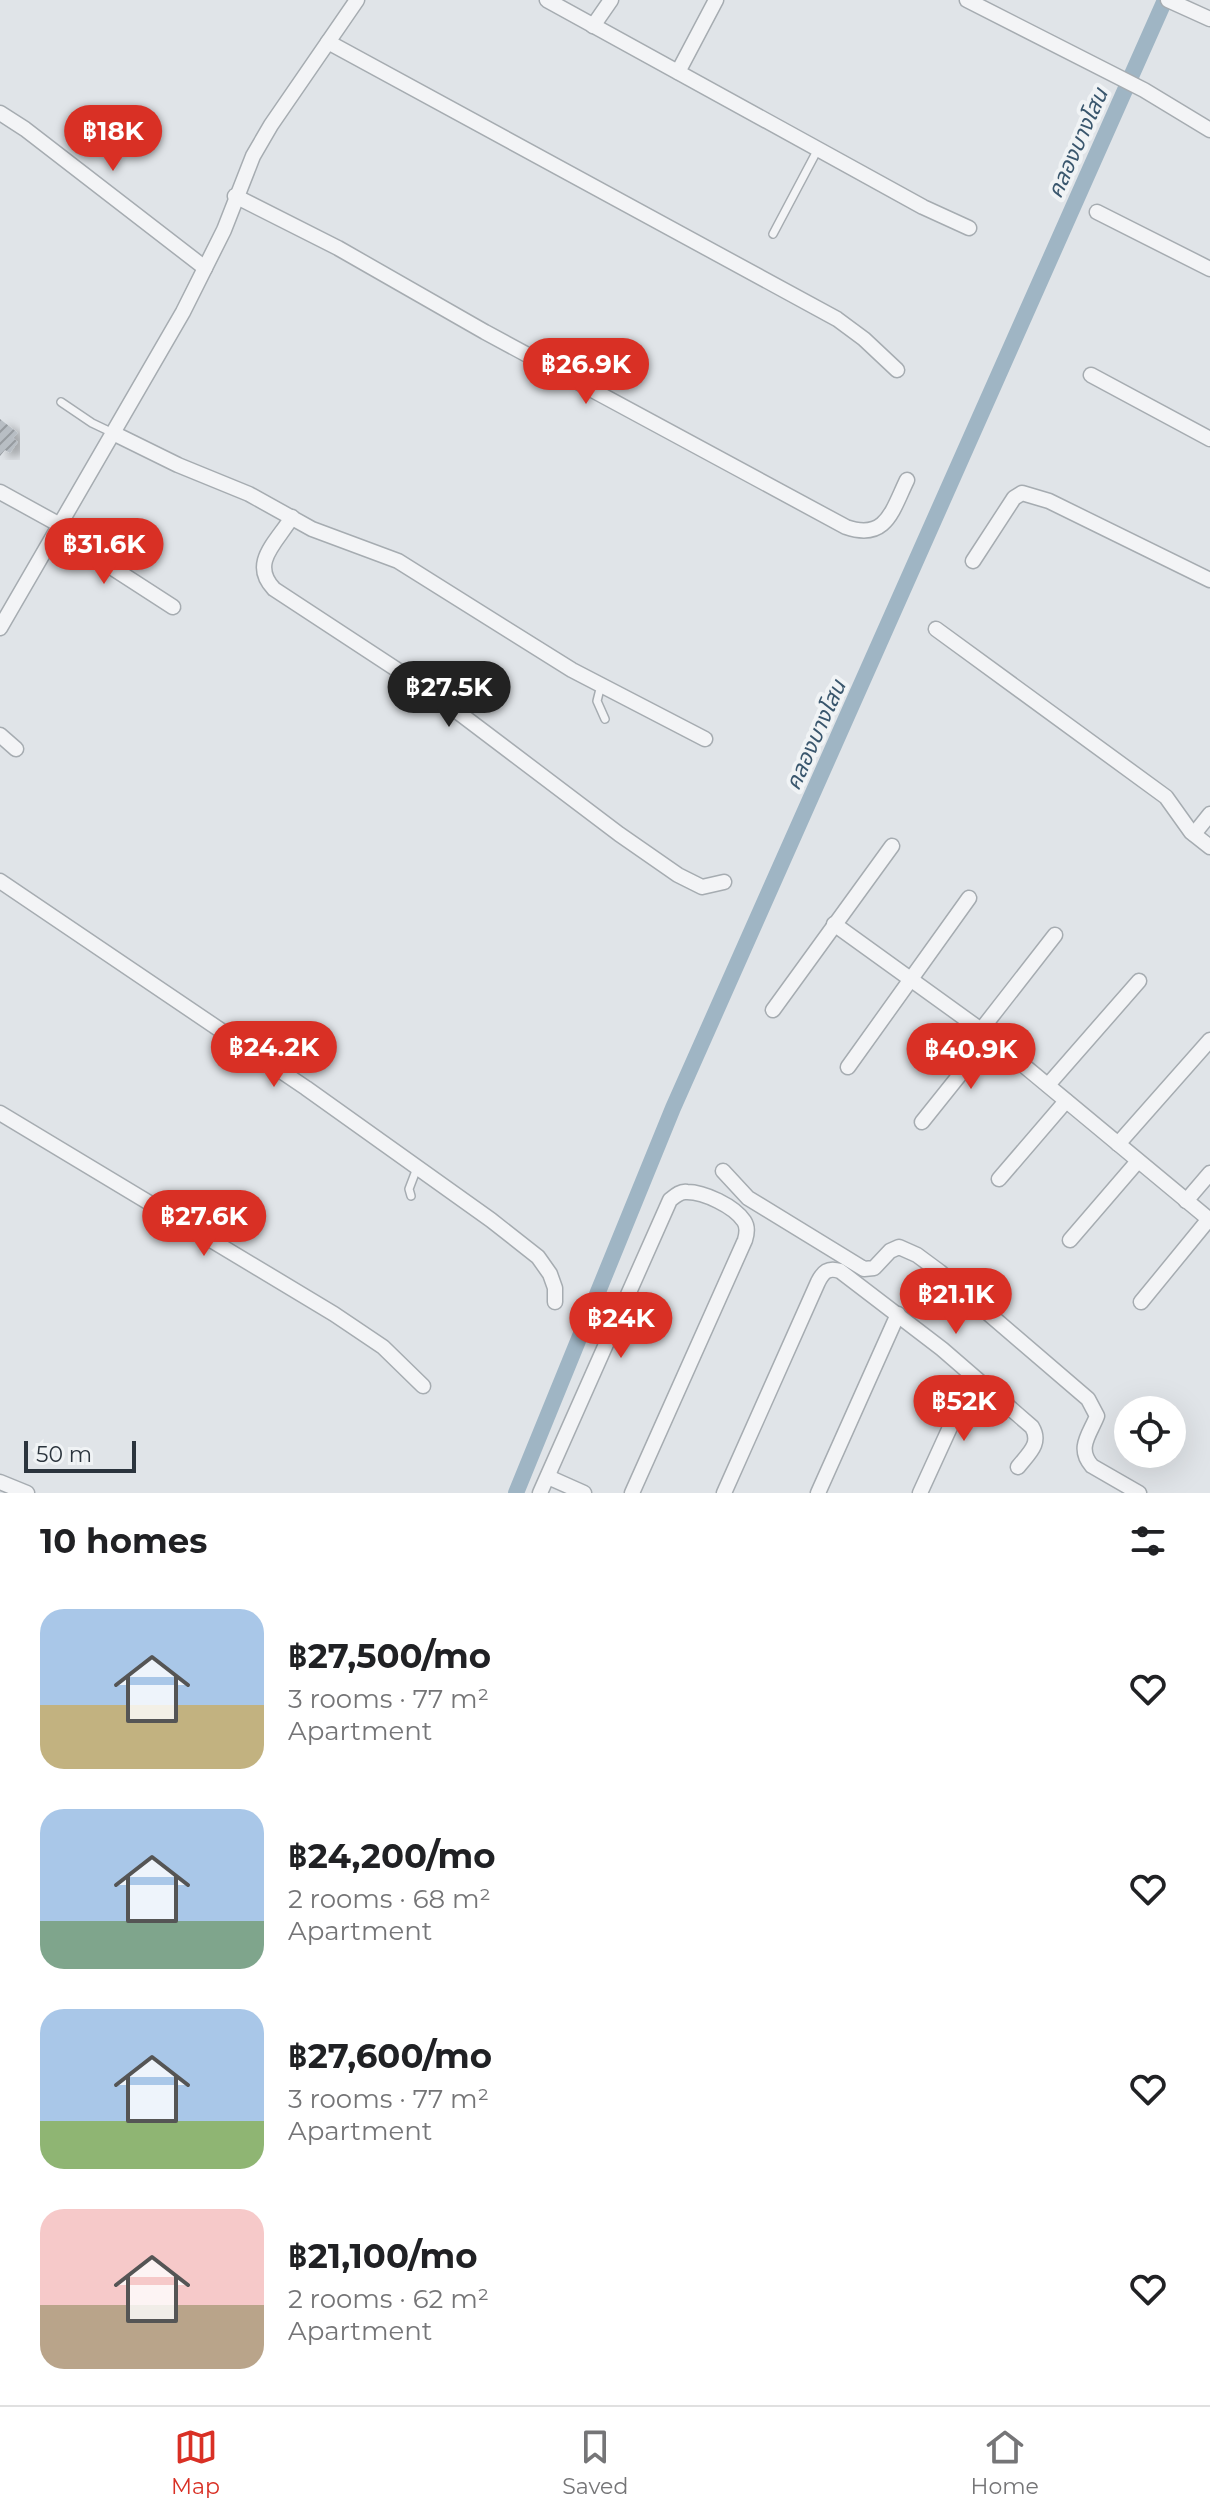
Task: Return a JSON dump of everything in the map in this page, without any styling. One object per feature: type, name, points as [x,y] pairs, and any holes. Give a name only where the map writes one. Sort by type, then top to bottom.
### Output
[{"type":"street","points":[[0,628],[183,312],[224,230],[253,156],[357,0]]},
{"type":"street","points":[[547,0],[923,207],[969,228]]},
{"type":"street","points":[[593,26],[611,0]]},
{"type":"street","points":[[678,72],[716,0]]},
{"type":"street","points":[[967,0],[1144,90],[1210,130]]},
{"type":"street","points":[[1168,0],[1210,19]]},
{"type":"street","points":[[328,42],[837,319],[897,370]]},
{"type":"street","points":[[0,113],[205,268]]},
{"type":"street","points":[[235,196],[338,248],[485,332],[846,527],[859,532],[880,528],[907,480]]},
{"type":"street","points":[[1097,212],[1210,269]]},
{"type":"street","points":[[1091,375],[1210,439]]},
{"type":"street","points":[[113,433],[178,465],[242,491],[340,540],[398,561],[524,641],[705,739]]},
{"type":"street","points":[[0,492],[173,607]]},
{"type":"street","points":[[973,561],[1014,498],[1022,493],[1049,501],[1210,580]]},
{"type":"street","points":[[292,517],[264,560],[262,570],[266,581],[274,589],[434,694],[678,875],[702,887],[724,882]]},
{"type":"street","points":[[936,629],[1166,797],[1194,834],[1210,847]]},
{"type":"street","points":[[0,735],[16,749]]},
{"type":"street","points":[[1194,834],[1210,814]]},
{"type":"street","points":[[773,1010],[892,846]]},
{"type":"street","points":[[0,881],[306,1088],[538,1257],[550,1274],[555,1288],[555,1302]]},
{"type":"street","points":[[848,1067],[969,898]]},
{"type":"street","points":[[834,924],[986,1034],[1210,1220],[1141,1302]]},
{"type":"street","points":[[922,1122],[1055,935]]},
{"type":"street","points":[[1048,1085],[1139,981]]},
{"type":"street","points":[[1118,1144],[1210,1040]]},
{"type":"street","points":[[999,1179],[1066,1101]]},
{"type":"street","points":[[0,1113],[334,1314],[383,1347],[423,1386]]},
{"type":"street","points":[[1070,1240],[1138,1161]]},
{"type":"street","points":[[723,1171],[748,1198],[864,1269],[874,1268],[890,1251],[899,1247],[917,1255],[940,1272],[1088,1399],[1097,1416],[1084,1443],[1086,1460],[1139,1493]]},
{"type":"street","points":[[1186,1201],[1210,1173]]},
{"type":"street","points":[[540,1493],[666,1210],[677,1194],[686,1192],[712,1198],[735,1212],[744,1220],[747,1229],[733,1269],[632,1493]]},
{"type":"street","points":[[724,1493],[818,1282],[826,1271],[832,1269],[840,1271],[898,1314],[1035,1432],[1036,1445],[1018,1467]]},
{"type":"street","points":[[818,1493],[898,1314]]},
{"type":"street","points":[[920,1493],[973,1377]]},
{"type":"street","points":[[548,1477],[584,1493]]},
{"type":"street","points":[[0,1482],[27,1493]]},
{"type":"lane","points":[[773,234],[818,149]]},
{"type":"lane","points":[[61,402],[113,433]]},
{"type":"lane","points":[[601,685],[597,701],[605,719]]},
{"type":"lane","points":[[411,1196],[409,1189],[417,1167]]},
{"type":"building","points":[[0,419],[18,433],[13,438],[18,442],[10,453],[5,450],[0,456]]},
{"type":"waterway","name":"คลองบางโสน","points":[[516,1493],[673,1108],[1165,0]]}]
